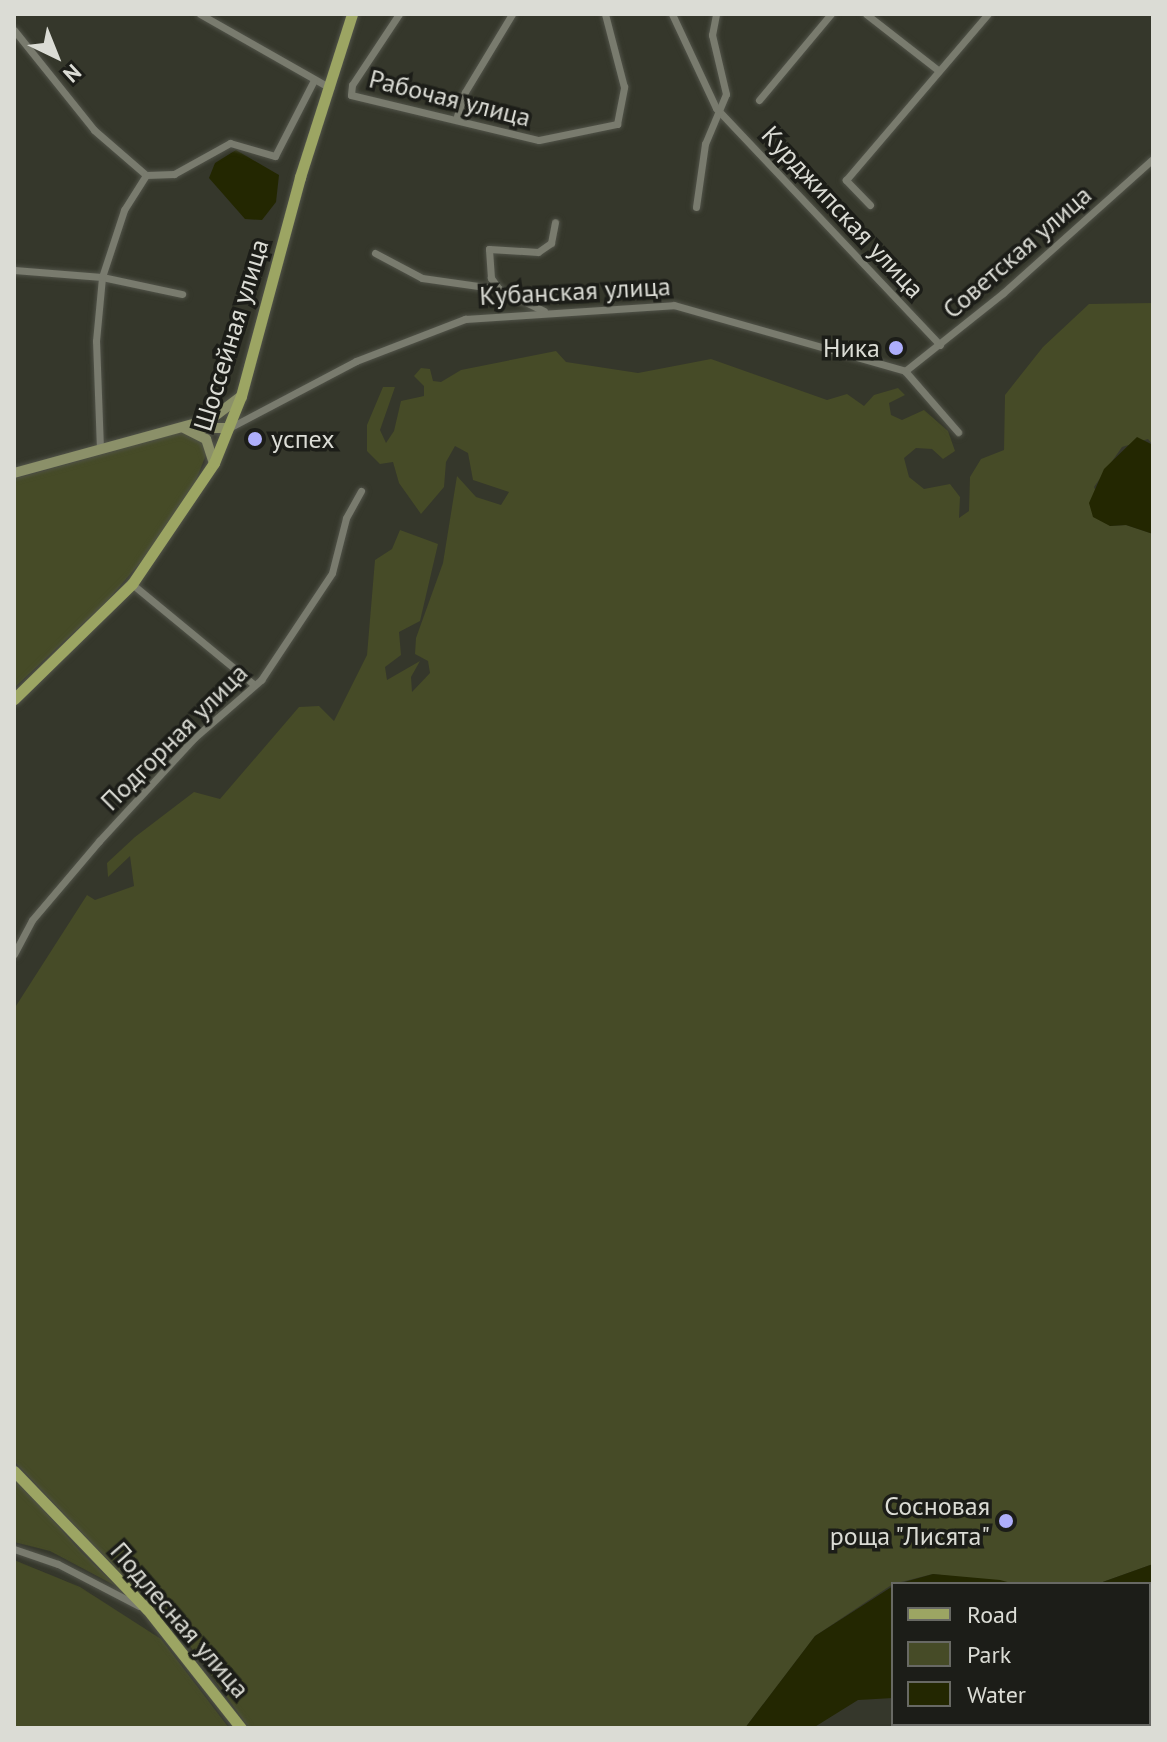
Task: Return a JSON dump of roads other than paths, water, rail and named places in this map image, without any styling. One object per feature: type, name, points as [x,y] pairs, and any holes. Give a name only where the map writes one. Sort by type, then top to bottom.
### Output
[{"type":"main road","name":"Шоссейная улица","points":[[14,699],[132,584],[214,463],[241,396],[352,14]]},
{"type":"main road","points":[[14,473],[182,428],[220,415],[241,396]]},
{"type":"main road","points":[[182,428],[229,428]]},
{"type":"main road","points":[[182,428],[204,436],[214,463]]},
{"type":"main road","name":"Подлесная улица","points":[[14,1471],[147,1609],[241,1728]]},
{"type":"street","name":"Рабочая улица","points":[[200,14],[212,18],[330,88]]},
{"type":"street","name":"Рабочая улица","points":[[399,14],[352,85],[351,95],[457,116],[539,140],[617,124],[624,87],[605,14]]},
{"type":"street","points":[[457,116],[465,92],[512,14]]},
{"type":"street","name":"Курджипская улица","points":[[672,14],[716,108],[940,345]]},
{"type":"street","points":[[696,207],[716,108],[726,94],[712,35],[716,14]]},
{"type":"street","points":[[759,100],[831,14]]},
{"type":"street","points":[[866,14],[938,70]]},
{"type":"street","points":[[870,205],[846,180],[988,14]]},
{"type":"street","points":[[14,30],[94,130],[146,175],[174,174],[230,143],[275,156],[314,80]]},
{"type":"street","name":"Советская улица","points":[[905,371],[940,345],[1153,159]]},
{"type":"street","points":[[100,449],[96,341],[102,277],[124,210],[146,175]]},
{"type":"street","points":[[499,289],[491,278],[489,249],[538,252],[551,243],[555,222]]},
{"type":"street","points":[[375,253],[433,282],[499,289],[546,312]]},
{"type":"street","points":[[14,270],[102,277],[182,294]]},
{"type":"street","name":"Кубанская улица","points":[[229,428],[356,361],[465,319],[546,312],[674,305],[905,371]]},
{"type":"street","points":[[905,371],[958,432]]},
{"type":"street","name":"Подгорная улица","points":[[14,954],[32,920],[99,841],[252,683],[261,680],[332,573],[346,518],[361,491]]},
{"type":"street","points":[[132,584],[252,683]]},
{"type":"street","points":[[14,1549],[58,1564],[147,1609]]},
{"type":"water","points":[[236,150],[279,175],[276,202],[262,220],[245,219],[209,178],[215,163]]},
{"type":"water","points":[[1137,437],[1153,445],[1153,534],[1126,525],[1110,526],[1093,517],[1089,503],[1104,469]]},
{"type":"water","points":[[1153,1564],[1153,1655],[1151,1582],[1103,1582]]},
{"type":"water","points":[[933,1574],[1008,1582],[904,1582]]},
{"type":"water","points":[[891,1587],[891,1698],[858,1700],[813,1728],[745,1728],[815,1636]]},
{"type":"place","name":"Ника","points":[[896,348]]},
{"type":"place","name":"успех","points":[[255,439]]},
{"type":"place","name":"Сосновая роща \"Лисята\"","points":[[1006,1521]]}]
